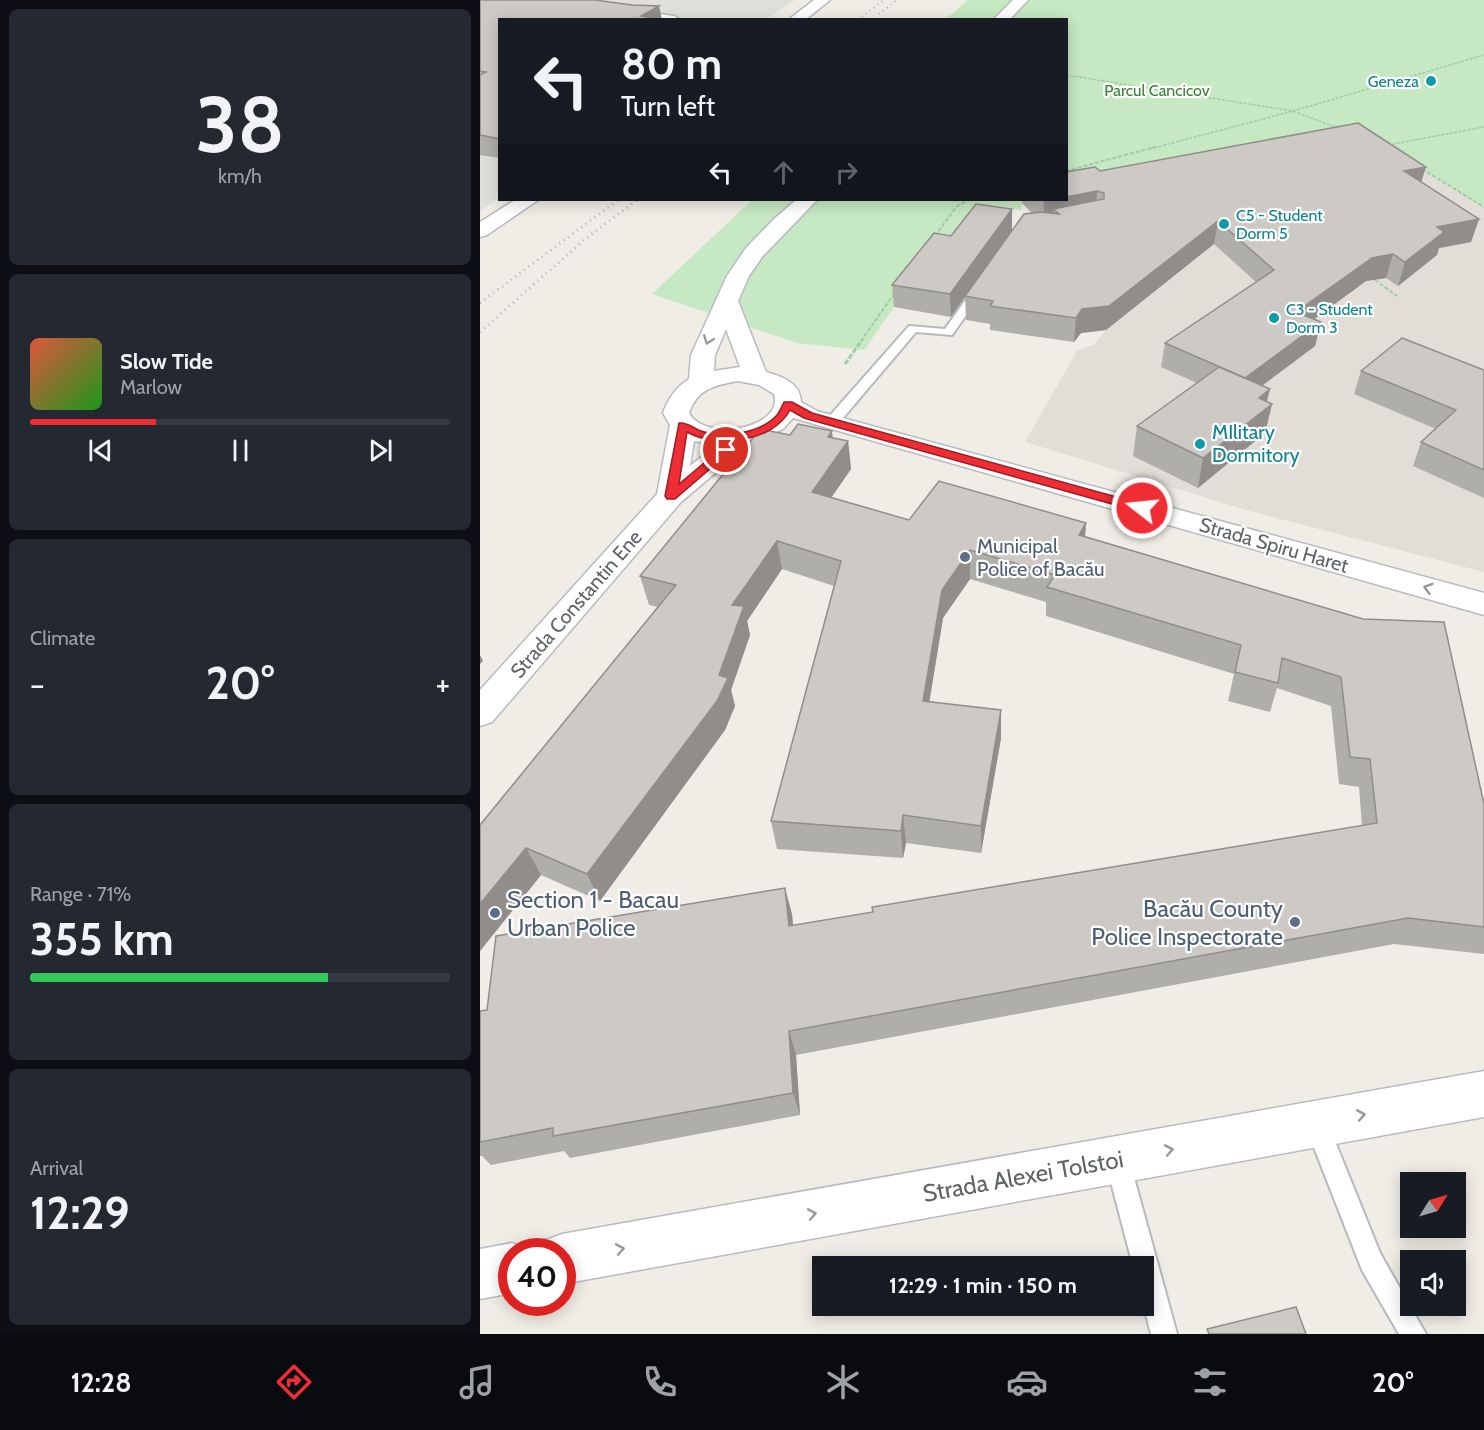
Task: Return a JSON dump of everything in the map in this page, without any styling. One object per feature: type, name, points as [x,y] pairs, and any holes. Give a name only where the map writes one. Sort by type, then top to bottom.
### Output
[{"type":"main road","points":[[798,18],[823,0]]},
{"type":"main road","points":[[1002,18],[1021,0]]},
{"type":"main road","points":[[597,10],[659,18]]},
{"type":"main road","points":[[480,231],[526,201]]},
{"type":"main road","points":[[701,382],[703,355],[713,327],[728,302],[738,276],[754,253],[806,201]]},
{"type":"main road","points":[[728,302],[755,375]]},
{"type":"main road","points":[[738,374],[755,375],[781,386],[787,395],[810,414],[781,417],[765,428],[744,435],[709,436],[698,434],[683,425],[676,413],[680,399],[688,390],[701,382],[738,374]]},
{"type":"main road","name":"Strada Spiru Haret","points":[[810,414],[1484,604]]},
{"type":"main road","points":[[671,496],[683,425]]},
{"type":"main road","name":"Strada Constantin Ene","points":[[480,712],[671,496],[744,435]]},
{"type":"main road","name":"Strada Alexei Tolstoi","points":[[576,1256],[1484,1094]]},
{"type":"main road","points":[[480,1274],[498,1271]]},
{"type":"lane","points":[[810,414],[913,328],[948,333],[987,278]]},
{"type":"lane","points":[[1317,1123],[1371,1261],[1413,1334]]},
{"type":"lane","points":[[1117,1159],[1164,1334]]},
{"type":"path","points":[[1068,170],[1293,111],[1484,56]]},
{"type":"path","points":[[1068,75],[1293,111],[1344,130]]},
{"type":"path","points":[[1394,152],[1384,145],[1484,127]]},
{"type":"path","points":[[1414,164],[1484,207]]},
{"type":"path","points":[[929,245],[956,207],[966,201]]},
{"type":"path","points":[[1376,280],[1397,296]]},
{"type":"path","points":[[810,414],[896,292]]},
{"type":"shaded area","points":[[480,0],[795,0],[768,18],[498,18],[498,199],[480,211]]},
{"type":"shaded area","points":[[1384,145],[1484,207],[1484,572],[1246,510],[1025,442],[1077,351],[1095,344],[1106,330],[1206,251],[1164,211]]},
{"type":"green space","name":"Parcul Cancicov","points":[[968,0],[1484,0],[1484,207],[1384,145],[1068,194],[1068,18],[947,18]]},
{"type":"green space","points":[[751,201],[1033,201],[1022,203],[1021,210],[998,206],[984,226],[894,307],[864,350],[797,343],[652,294]]},
{"type":"building","points":[[480,0],[595,0],[659,6],[641,16],[654,18],[498,18],[498,139],[480,135],[480,75],[486,72],[480,71]]},
{"type":"building","points":[[1358,123],[1426,167],[1404,171],[1479,219],[1437,227],[1444,232],[1405,262],[1393,254],[1372,258],[1296,312],[1321,322],[1245,378],[1165,343],[1274,270],[1218,221],[1109,306],[1082,309],[1076,318],[990,306],[993,301],[965,296],[1024,214],[1040,212],[1059,214],[1053,209],[1104,199],[1104,193],[1097,191],[1068,197],[1068,172],[1095,167],[1100,171]]},
{"type":"building","points":[[976,204],[1012,209],[950,294],[892,285],[934,233],[951,236]]},
{"type":"building","points":[[1402,338],[1484,370],[1484,470],[1421,442],[1456,410],[1361,371]]},
{"type":"building","points":[[1219,367],[1270,389],[1259,398],[1272,404],[1203,458],[1137,426]]},
{"type":"building","points":[[798,424],[832,431],[828,437],[848,441],[812,492],[909,520],[939,481],[1086,523],[1079,535],[1363,619],[1444,622],[1484,804],[1484,927],[1408,918],[789,1031],[793,1093],[553,1136],[553,1128],[480,1142],[480,1011],[487,1010],[496,936],[785,888],[789,926],[873,912],[872,907],[1377,823],[1370,759],[1350,757],[1341,677],[1282,658],[1278,683],[1235,672],[1241,645],[1047,587],[1055,575],[970,550],[942,590],[923,701],[1001,710],[981,826],[903,815],[901,831],[771,821],[841,561],[777,541],[732,605],[744,606],[719,675],[728,678],[717,701],[587,874],[526,848],[480,904],[480,825],[676,585],[640,576],[760,429],[790,435]]},
{"type":"building","points":[[1296,1307],[1306,1334],[1209,1334],[1207,1329]]},
{"type":"railway","points":[[861,18],[884,0]]},
{"type":"railway","points":[[879,14],[897,0]]},
{"type":"railway","points":[[480,303],[617,201]]},
{"type":"railway","points":[[480,332],[584,240],[636,201]]},
{"type":"place","name":"Geneza","points":[[1431,81]]},
{"type":"place","name":"C5 - Student Dorm 5","points":[[1224,224]]},
{"type":"place","name":"C3 - Student Dorm 3","points":[[1274,318]]},
{"type":"place","name":"MIlitary Dormitory","points":[[1200,444]]},
{"type":"place","name":"Municipal Police of Bacău","points":[[965,557]]},
{"type":"place","name":"Section 1 - Bacau Urban Police","points":[[495,913]]},
{"type":"place","name":"Bacău County Police Inspectorate","points":[[1295,922]]},
{"type":"route","points":[[726,450],[671,496],[683,425],[698,434],[720,437],[744,435],[765,428],[781,417],[788,405],[808,416],[1142,508]]}]
